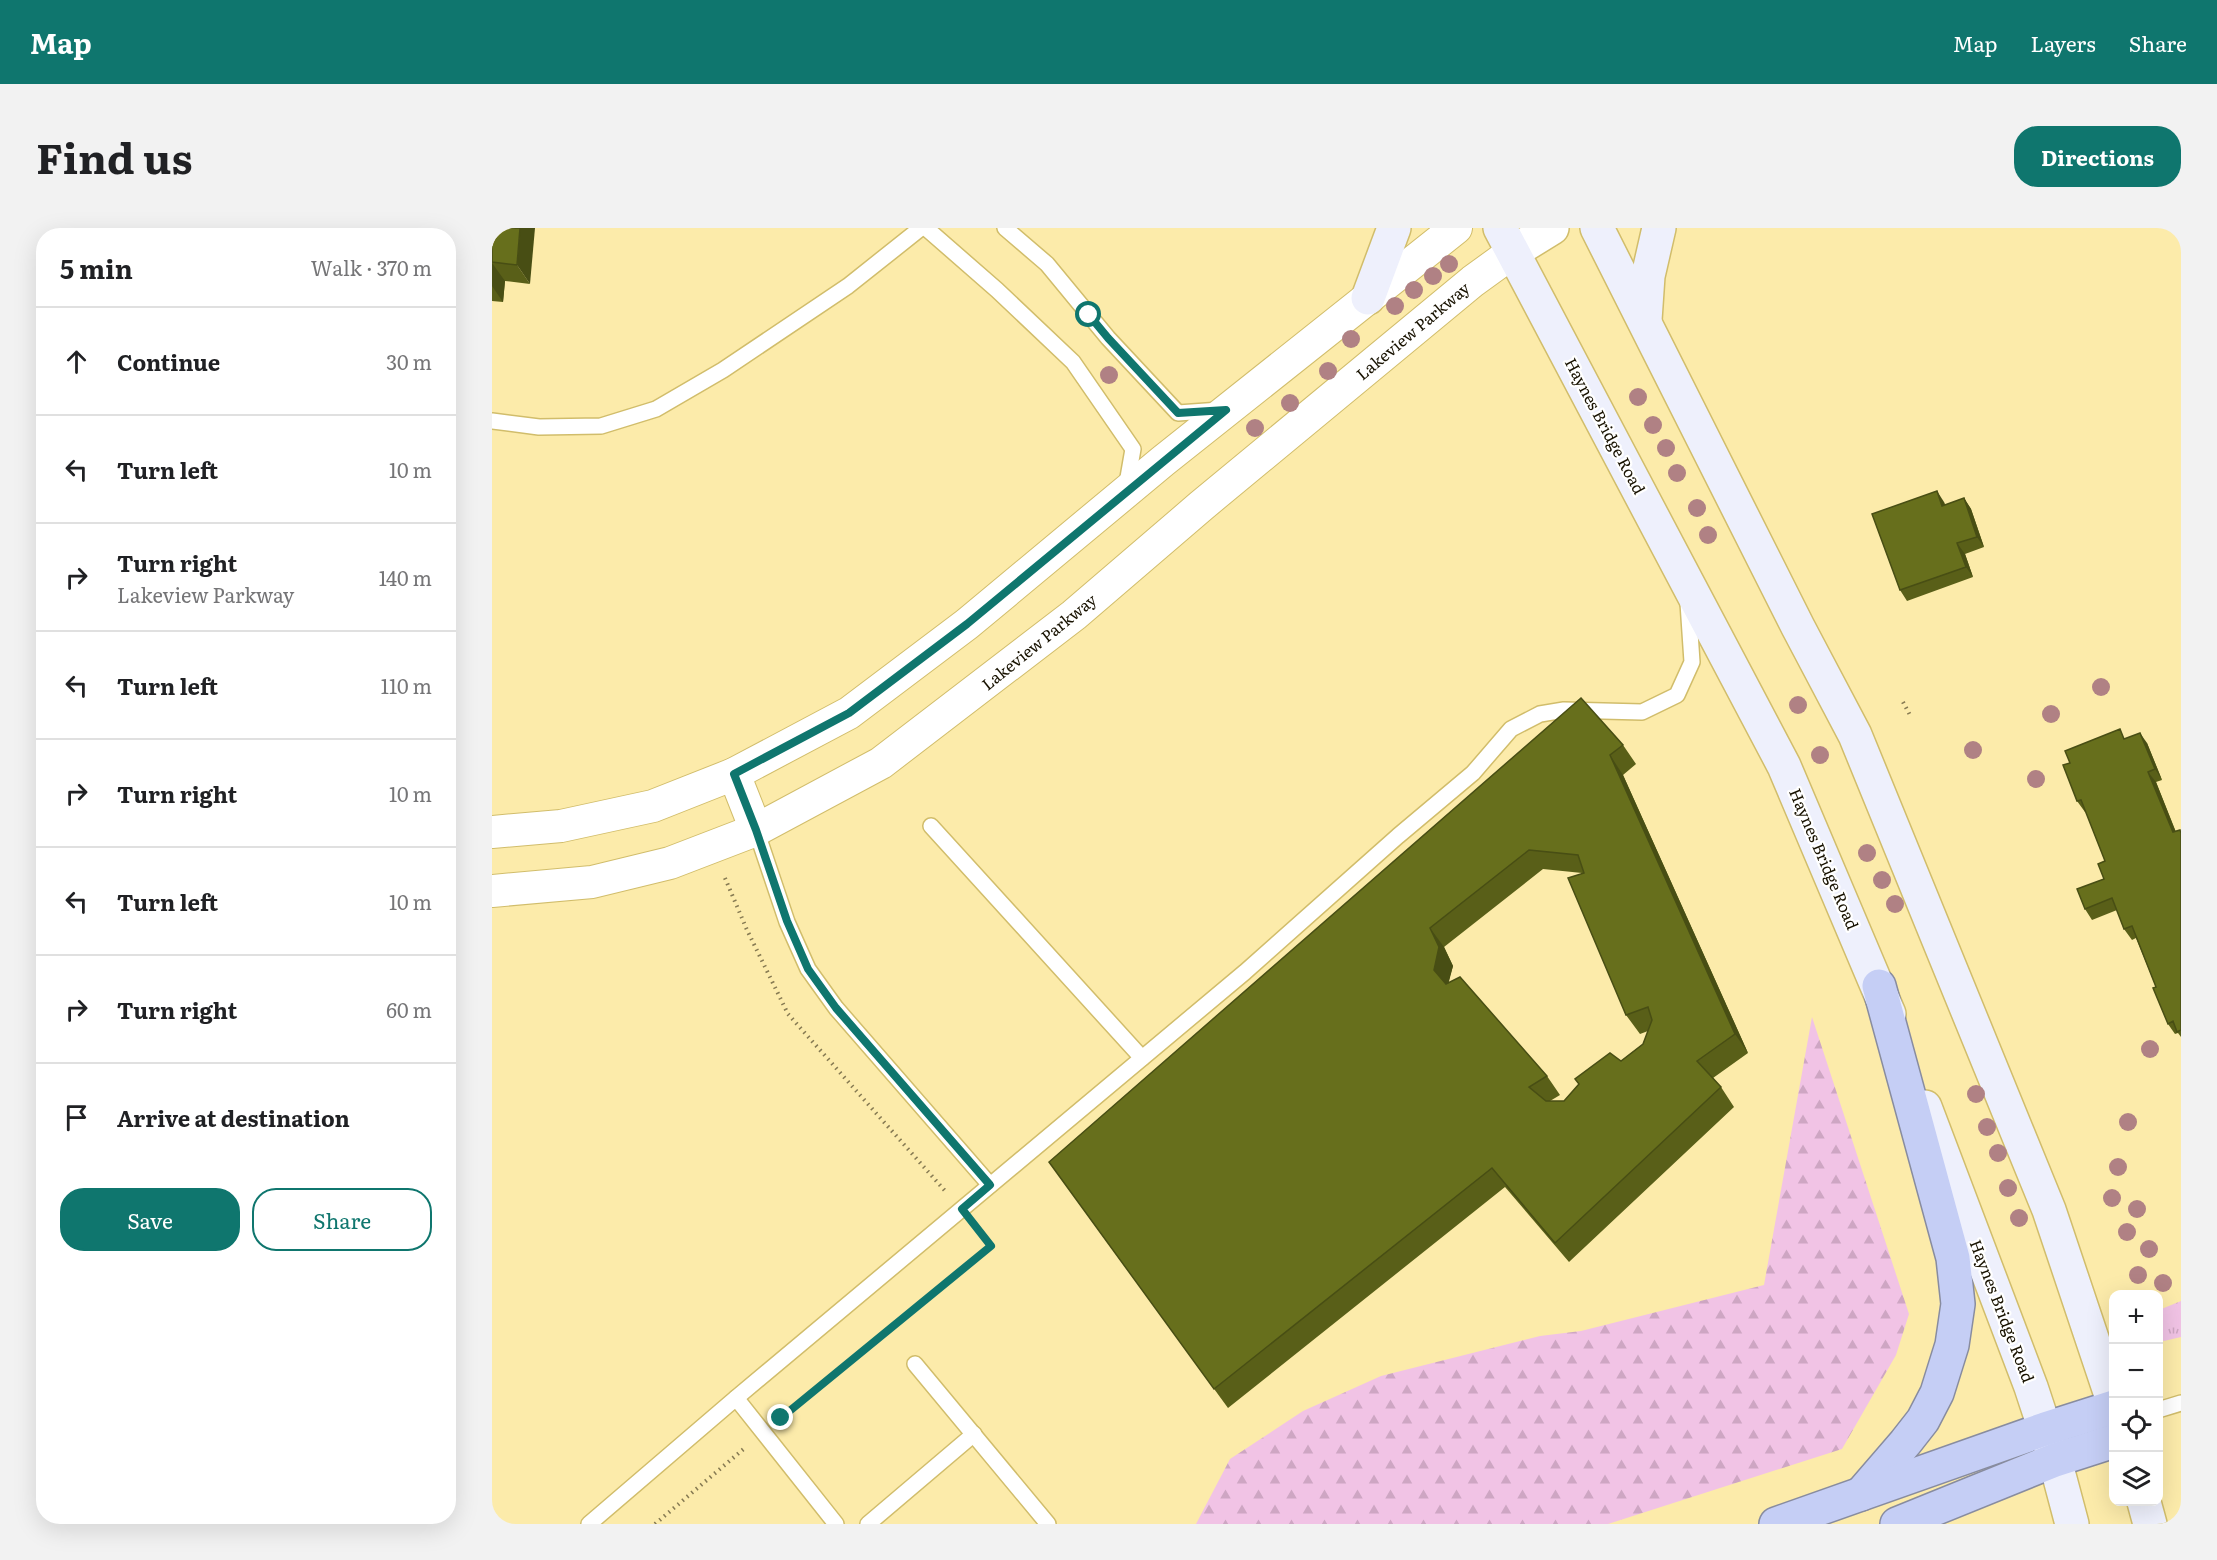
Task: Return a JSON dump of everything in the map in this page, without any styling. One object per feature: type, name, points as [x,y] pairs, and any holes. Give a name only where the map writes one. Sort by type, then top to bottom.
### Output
[{"type":"highway","points":[[1861,1494],[1923,1420],[1937,1393],[1952,1345],[1958,1304],[1953,1258],[1879,986]]},
{"type":"highway","points":[[1776,1524],[2109,1407]]},
{"type":"highway","points":[[1897,1524],[2055,1460],[2109,1443]]},
{"type":"main road","points":[[1368,298],[1394,228]]},
{"type":"main road","points":[[1597,228],[1798,627],[1855,735],[2049,1210],[2112,1398]]},
{"type":"main road","points":[[1645,320],[1648,276],[1659,228]]},
{"type":"main road","name":"Haynes Bridge Road","points":[[1506,240],[1784,766],[1879,986],[2045,1428],[2072,1524]]},
{"type":"main road","points":[[2145,1506],[2150,1524]]},
{"type":"street","points":[[492,832],[561,826],[653,806],[734,774],[849,713],[967,624],[1226,410],[1456,228]]},
{"type":"street","points":[[1506,240],[1552,228]]},
{"type":"street","name":"Lakeview Parkway","points":[[492,891],[592,882],[670,863],[756,830],[881,764],[1074,615],[1201,506],[1463,289],[1506,240]]},
{"type":"street","points":[[734,774],[756,830]]},
{"type":"lane","points":[[492,421],[539,427],[601,426],[656,409],[723,370],[848,286],[921,228]]},
{"type":"lane","points":[[926,228],[1073,362],[1133,449],[1125,492]]},
{"type":"lane","points":[[1005,228],[1047,264],[1108,338],[1178,413],[1226,410]]},
{"type":"lane","points":[[589,1524],[1245,972],[1398,836],[1473,773],[1511,729],[1540,714],[1564,710],[1642,712],[1677,695],[1692,662],[1687,583]]},
{"type":"lane","points":[[931,826],[1142,1058]]},
{"type":"lane","points":[[756,830],[787,921],[808,969],[836,1008],[990,1185]]},
{"type":"lane","points":[[915,1364],[1048,1524]]},
{"type":"lane","points":[[736,1398],[836,1524]]},
{"type":"lane","points":[[2163,1408],[2181,1403]]},
{"type":"lane","points":[[868,1524],[974,1434]]},
{"type":"path","points":[[1904,702],[1911,717]]},
{"type":"path","points":[[655,1524],[991,1246],[962,1209],[788,1014],[747,930],[725,878]]},
{"type":"green space","points":[[1812,1017],[1909,1314],[1896,1355],[1842,1449],[1608,1524],[1196,1524],[1230,1459],[1303,1411],[1381,1376],[1540,1336],[1581,1331],[1764,1285]]},
{"type":"green space","points":[[2181,1301],[2181,1337],[2163,1341],[2163,1308]]},
{"type":"building","points":[[492,228],[520,228],[517,265],[492,262]]},
{"type":"building","points":[[1937,491],[1942,506],[1964,498],[1977,537],[1957,543],[1966,567],[1900,590],[1872,514]]},
{"type":"building","points":[[1581,698],[1623,745],[1610,755],[1735,1034],[1697,1061],[1721,1087],[1555,1243],[1492,1168],[1214,1389],[1049,1162]],"holes":[[[1529,850],[1578,855],[1584,873],[1568,878],[1626,1015],[1648,1007],[1652,1020],[1643,1044],[1621,1061],[1610,1053],[1575,1079],[1579,1084],[1564,1101],[1546,1101],[1529,1087],[1547,1076],[1460,977],[1446,984],[1434,970],[1439,947],[1430,928]]]},
{"type":"building","points":[[2120,729],[2124,739],[2140,733],[2155,769],[2148,772],[2173,832],[2180,830],[2181,833],[2181,1030],[2177,1032],[2173,1021],[2168,1024],[2132,926],[2124,929],[2112,898],[2085,909],[2077,889],[2104,879],[2098,864],[2105,861],[2081,800],[2077,801],[2063,765],[2070,763],[2065,751]]},
{"type":"route","points":[[781,1418],[991,1246],[962,1209],[990,1185],[836,1008],[808,969],[787,921],[734,774],[849,713],[967,624],[1226,410],[1178,413],[1089,315]]}]
